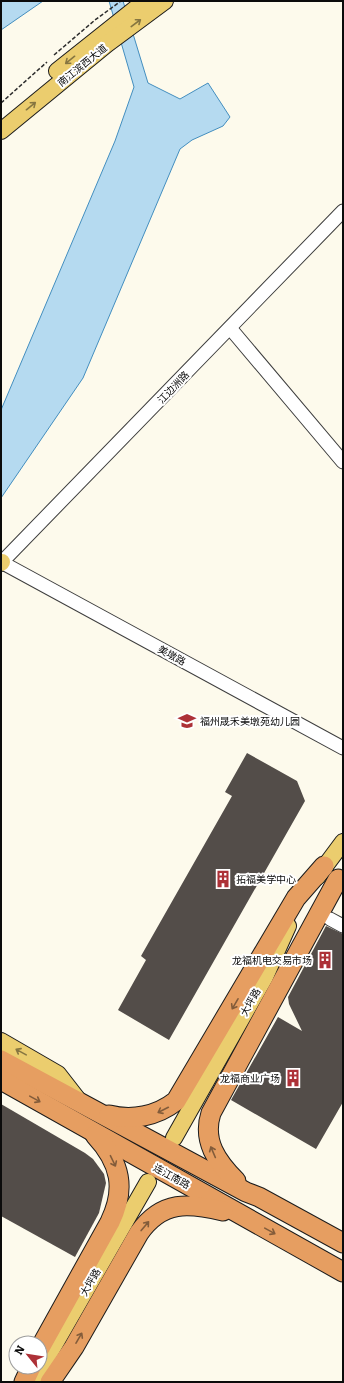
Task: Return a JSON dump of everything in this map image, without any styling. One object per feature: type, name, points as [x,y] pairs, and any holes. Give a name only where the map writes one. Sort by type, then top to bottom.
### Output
[{"type":"highway","points":[[89,1108],[113,1116],[135,1117],[155,1114],[166,1109],[176,1101],[296,898],[324,866]]},
{"type":"highway","points":[[246,1192],[223,1168],[215,1156],[208,1131],[209,1118],[214,1106],[340,875]]},
{"type":"highway","name":"连江南路","points":[[1,1060],[246,1192],[259,1196],[343,1243]]},
{"type":"highway","name":"连江南路","points":[[1,1080],[343,1272]]},
{"type":"highway","points":[[47,1335],[110,1222],[119,1200],[120,1187],[115,1166],[106,1148],[90,1130]]},
{"type":"highway","points":[[50,1382],[74,1347],[140,1233],[153,1217],[168,1209],[183,1205],[204,1207],[242,1215]]},
{"type":"main road","name":"南江滨西大道","points":[[1,116],[100,33],[145,1]]},
{"type":"main road","name":"南江滨西大道","points":[[1,131],[100,33],[165,1]]},
{"type":"main road","name":"大坪路","points":[[340,875],[269,979],[176,1139],[265,977],[287,928],[324,866],[343,842]]},
{"type":"main road","points":[[1,1041],[58,1074],[89,1108]]},
{"type":"main road","name":"大坪路","points":[[33,1382],[150,1183],[40,1382]]},
{"type":"street","name":"江边洲路","points":[[1,562],[343,211]]},
{"type":"street","points":[[230,328],[343,462]]},
{"type":"street","name":"美墩路","points":[[1,562],[343,748]]},
{"type":"street","points":[[330,919],[343,926]]},
{"type":"path","points":[[100,33],[121,1]]},
{"type":"water","points":[[1,1],[43,1],[1,30]]},
{"type":"water","points":[[109,1],[123,1],[148,83],[180,99],[208,83],[230,117],[223,126],[192,140],[180,149],[83,378],[1,498],[1,410],[115,141],[134,87]]},
{"type":"building","name":"拓福美学中心","points":[[247,753],[297,781],[305,801],[169,1040],[118,1010],[146,960],[141,956],[232,796],[225,792]]},
{"type":"building","name":"龙福商业广场","points":[[326,926],[343,934],[343,1102],[316,1149],[231,1100],[278,1017],[302,1031],[289,1004],[288,997]]},
{"type":"building","points":[[1,1104],[85,1153],[93,1159],[104,1174],[106,1183],[99,1213],[75,1257],[1,1216]]},
{"type":"place","name":"福州晟禾美墩苑幼儿园","points":[[187,721]]},
{"type":"place","name":"拓福美学中心","points":[[223,879]]},
{"type":"place","name":"龙福机电交易市场","points":[[325,960]]},
{"type":"place","name":"龙福商业广场","points":[[293,1078]]}]
